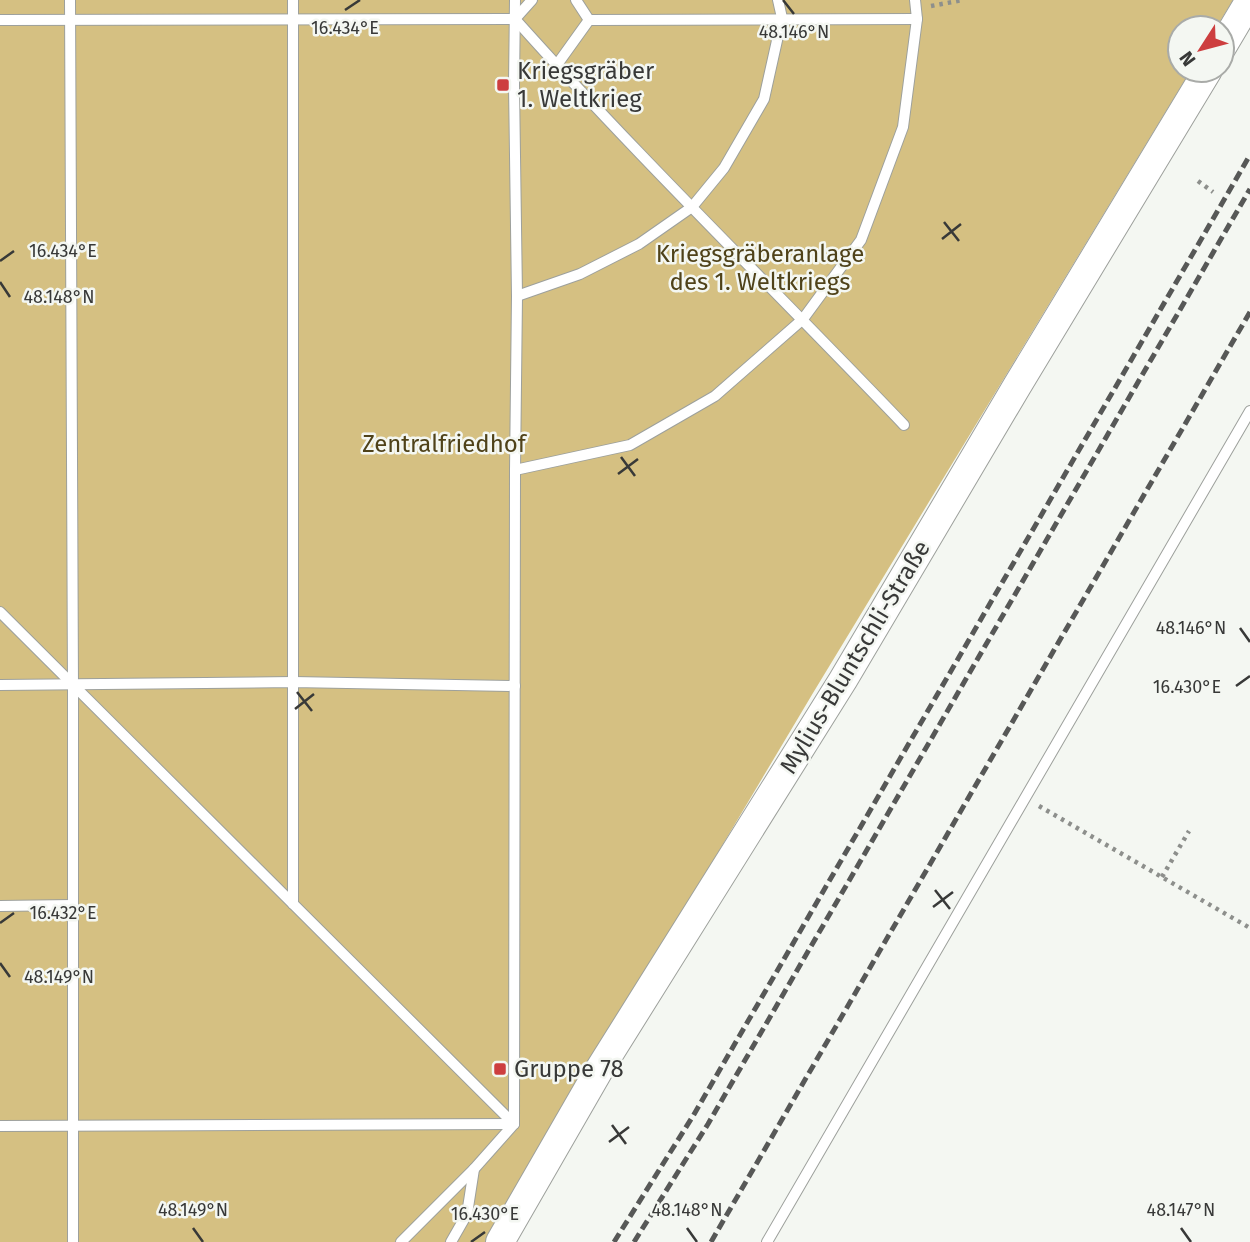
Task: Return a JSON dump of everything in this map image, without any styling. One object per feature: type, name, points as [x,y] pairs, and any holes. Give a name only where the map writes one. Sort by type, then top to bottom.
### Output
[{"type":"street","points":[[1236,24],[1250,0]]},
{"type":"street","name":"Mylius-Bluntschli-Straße","points":[[500,1242],[599,1070],[843,680],[1200,84]]},
{"type":"lane","points":[[70,0],[74,685],[73,1242]]},
{"type":"lane","points":[[293,0],[293,904]]},
{"type":"lane","points":[[401,1242],[474,1169],[514,1124],[517,296],[515,0]]},
{"type":"lane","points":[[0,20],[515,19],[532,0]]},
{"type":"lane","points":[[576,0],[589,20]]},
{"type":"lane","points":[[517,296],[580,274],[639,244],[692,207],[724,168],[764,99],[782,18],[778,0]]},
{"type":"lane","points":[[515,470],[630,445],[715,396],[803,319],[861,240],[903,127],[916,9],[782,18],[589,20]]},
{"type":"lane","points":[[515,19],[556,66],[904,425]]},
{"type":"lane","points":[[556,66],[589,20]]},
{"type":"lane","points":[[767,1242],[1250,411]]},
{"type":"lane","points":[[0,612],[514,1124]]},
{"type":"lane","points":[[0,685],[293,682],[515,686]]},
{"type":"lane","points":[[0,905],[73,905]]},
{"type":"lane","points":[[0,1126],[514,1124]]},
{"type":"lane","points":[[451,1242],[467,1214],[474,1169]]},
{"type":"path","points":[[916,9],[963,0]]},
{"type":"path","points":[[1198,181],[1213,192]]},
{"type":"path","points":[[1039,806],[1250,928]]},
{"type":"path","points":[[1162,877],[1189,831]]},
{"type":"green space","name":"Zentralfriedhof","points":[[0,0],[1233,0],[1224,14],[1166,14],[1166,84],[1183,84],[813,693],[486,1242],[0,1242]]},
{"type":"railway","points":[[614,1242],[693,1116],[1250,155]]},
{"type":"railway","points":[[634,1242],[708,1124],[1250,189]]},
{"type":"railway","points":[[711,1242],[1250,312]]},
{"type":"place","name":"Kriegsgräber 1. Weltkrieg","points":[[503,85]]},
{"type":"place","name":"Gruppe 78","points":[[500,1069]]},
{"type":"park label","name":"Kriegsgräberanlage des 1. Weltkriegs","points":[[760,268]]}]
